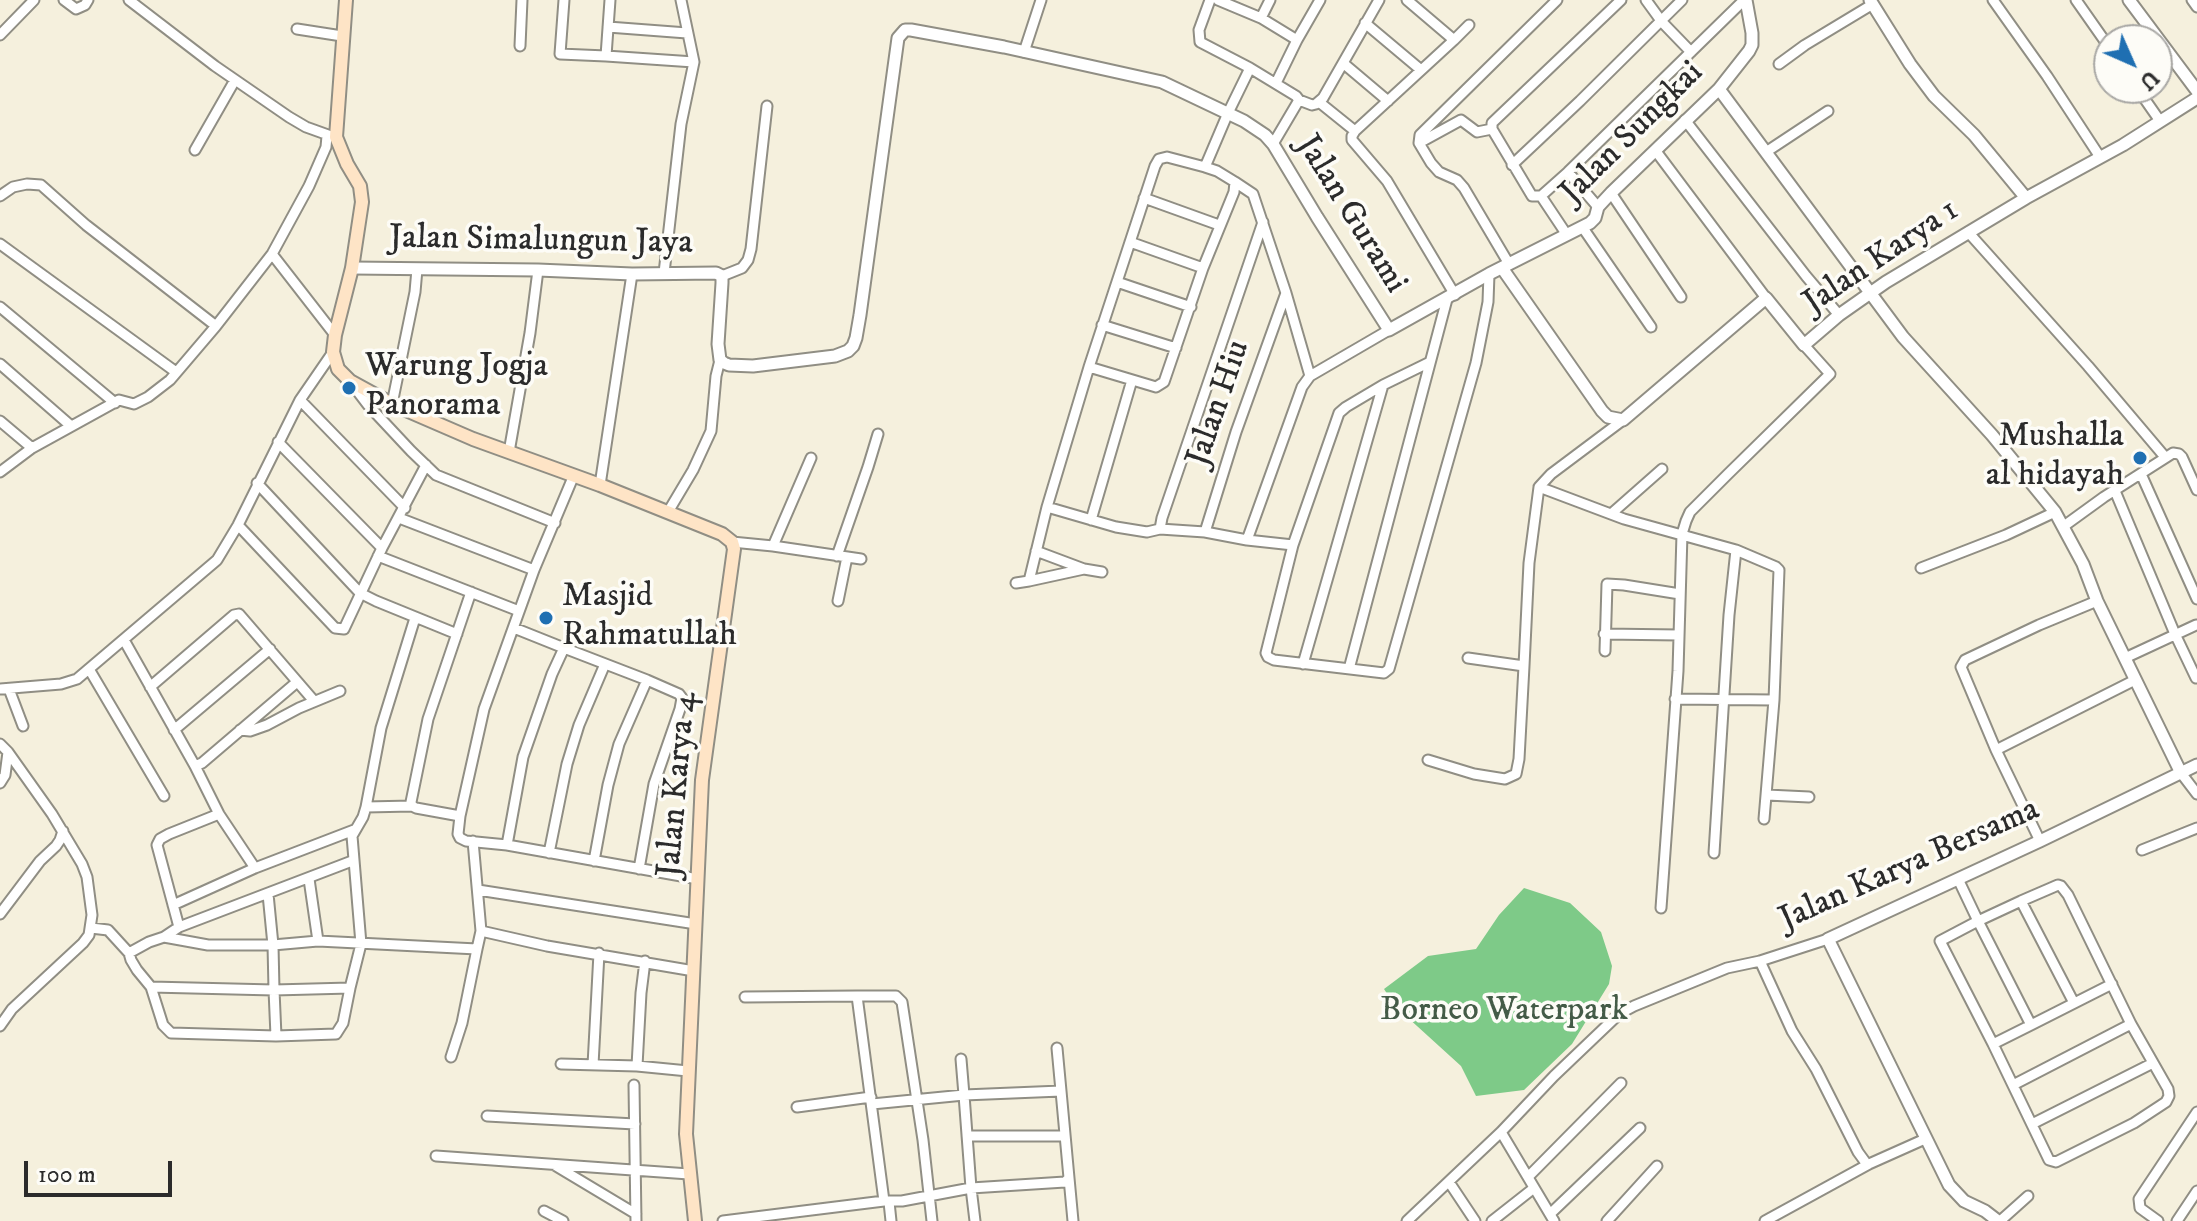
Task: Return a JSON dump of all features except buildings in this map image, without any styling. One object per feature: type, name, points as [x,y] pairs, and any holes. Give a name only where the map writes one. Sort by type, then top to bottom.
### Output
[{"type":"main road","points":[[346,0],[332,136],[362,193],[352,268],[335,335],[333,352],[338,369],[350,381],[392,404],[668,512],[722,534],[732,542]]},
{"type":"main road","name":"Jalan Karya 4","points":[[695,1221],[686,1148],[702,780],[734,562],[732,542]]},
{"type":"street","points":[[0,35],[34,0]]},
{"type":"street","points":[[64,0],[76,9],[88,0]]},
{"type":"street","points":[[0,472],[32,448],[119,400],[134,404],[148,397],[176,372],[272,254],[332,136],[306,127],[235,80],[129,0]]},
{"type":"street","points":[[520,46],[522,0]]},
{"type":"street","points":[[564,0],[560,54],[694,62]]},
{"type":"street","points":[[606,56],[610,0]]},
{"type":"street","points":[[664,273],[681,124],[694,62],[681,0]]},
{"type":"street","points":[[1024,52],[1041,0]]},
{"type":"street","points":[[1210,0],[1199,30],[1200,42],[1312,105],[1319,102],[1379,0]]},
{"type":"street","points":[[1218,0],[1261,18],[1297,40]]},
{"type":"street","points":[[1261,18],[1270,0]]},
{"type":"street","points":[[1276,83],[1320,0]]},
{"type":"street","points":[[1407,0],[1454,40]]},
{"type":"street","points":[[1557,0],[1420,135],[1419,143],[1439,172],[1457,180],[1464,188],[1506,266],[1602,411],[1608,417],[1623,420]]},
{"type":"street","points":[[1621,0],[1492,123],[1492,129],[1532,196],[1541,196],[1568,172],[1745,0]]},
{"type":"street","points":[[1646,0],[1691,52]]},
{"type":"street","points":[[1512,165],[1682,0]]},
{"type":"street","name":"Jalan Sungkai","points":[[1506,266],[1583,228],[1595,218],[1598,207],[1611,193],[1719,89],[1752,45],[1745,0]]},
{"type":"street","points":[[1993,0],[2100,157]]},
{"type":"street","points":[[2076,0],[2093,24]]},
{"type":"street","points":[[2129,0],[2197,91]]},
{"type":"street","points":[[2192,0],[2197,7]]},
{"type":"street","points":[[1779,64],[1871,2],[1934,96],[1974,135],[2026,198]]},
{"type":"street","points":[[1365,23],[1421,70]]},
{"type":"street","points":[[1349,669],[1430,362],[1451,297],[1387,181],[1352,140],[1352,136],[1469,25]]},
{"type":"street","points":[[608,27],[687,33]]},
{"type":"street","points":[[297,29],[342,36]]},
{"type":"street","name":"Jalan Gurami","points":[[720,360],[729,365],[753,366],[835,356],[853,346],[860,315],[898,38],[905,30],[1162,82],[1228,113],[1265,135],[1389,330]]},
{"type":"street","points":[[1343,63],[1388,101]]},
{"type":"street","points":[[1205,167],[1250,68]]},
{"type":"street","points":[[195,150],[235,80]]},
{"type":"street","points":[[1719,89],[1903,337],[1992,435],[2055,512],[2083,564],[2097,601],[2181,773],[2197,794]]},
{"type":"street","name":"Jalan Karya 1","points":[[1623,420],[1766,298],[1804,345],[1869,293],[2197,98]]},
{"type":"street","points":[[1273,144],[1299,100]]},
{"type":"street","points":[[1319,102],[1355,131]]},
{"type":"street","points":[[2148,104],[2160,121]]},
{"type":"street","points":[[722,276],[742,268],[751,249],[767,106]]},
{"type":"street","points":[[1766,152],[1828,111]]},
{"type":"street","points":[[1419,143],[1461,120],[1477,132],[1492,129]]},
{"type":"street","points":[[1685,120],[1839,315]]},
{"type":"street","points":[[1655,150],[1766,298]]},
{"type":"street","points":[[1029,581],[1047,507],[1089,367],[1159,159],[1167,157],[1217,171],[1253,194],[1310,376]]},
{"type":"street","points":[[1568,172],[1598,207]]},
{"type":"street","points":[[1089,367],[1156,387],[1164,382],[1203,268],[1234,192],[1235,182]]},
{"type":"street","points":[[0,196],[13,187],[41,185],[86,225],[216,326]]},
{"type":"street","points":[[1611,193],[1681,297]]},
{"type":"street","points":[[1541,196],[1567,235]]},
{"type":"street","points":[[1144,198],[1219,225]]},
{"type":"street","points":[[1160,529],[1263,222]]},
{"type":"street","points":[[1583,228],[1651,327]]},
{"type":"street","points":[[1968,232],[2165,457]]},
{"type":"street","points":[[1130,242],[1203,268]]},
{"type":"street","points":[[0,244],[176,372]]},
{"type":"street","points":[[272,254],[335,335]]},
{"type":"street","points":[[1247,540],[1302,387],[1310,376],[1506,266]]},
{"type":"street","name":"Jalan Simalungun Jaya","points":[[352,268],[716,273],[722,276],[720,360]]},
{"type":"street","points":[[392,404],[417,269]]},
{"type":"street","points":[[509,452],[538,270]]},
{"type":"street","points":[[600,485],[632,274]]},
{"type":"street","points":[[1430,362],[1383,385],[1339,413],[1293,545],[1266,653],[1268,657],[1384,673],[1389,669],[1476,363],[1488,302],[1489,274]]},
{"type":"street","points":[[1117,282],[1191,307]]},
{"type":"street","name":"Jalan Hiu","points":[[1205,532],[1236,432],[1286,293]]},
{"type":"street","points":[[0,307],[115,403]]},
{"type":"street","points":[[1102,325],[1176,348]]},
{"type":"street","points":[[1661,908],[1679,635],[1682,534],[1690,512],[1830,374],[1804,345]]},
{"type":"street","points":[[23,726],[5,689],[61,684],[77,679],[217,560],[238,525],[300,400],[333,352]]},
{"type":"street","points":[[668,512],[711,431],[720,360]]},
{"type":"street","points":[[0,364],[71,426]]},
{"type":"street","points":[[1091,520],[1132,380]]},
{"type":"street","points":[[350,381],[368,405],[436,475],[555,523]]},
{"type":"street","points":[[1303,664],[1383,385]]},
{"type":"street","points":[[300,400],[405,508]]},
{"type":"street","points":[[1428,760],[1474,774],[1505,779],[1516,774],[1529,563],[1539,487],[1551,474],[1623,420]]},
{"type":"street","points":[[0,421],[32,448]]},
{"type":"street","points":[[838,601],[842,557],[878,434]]},
{"type":"street","points":[[278,442],[380,552],[519,611]]},
{"type":"street","points":[[2064,526],[2173,453],[2179,454],[2197,490]]},
{"type":"street","points":[[773,546],[811,458]]},
{"type":"street","points":[[238,525],[335,628],[344,629],[426,465]]},
{"type":"street","points":[[1611,514],[1662,469]]},
{"type":"street","points":[[2141,474],[2197,599]]},
{"type":"street","points":[[574,475],[534,570],[484,709],[458,836],[466,841],[507,845],[698,879]]},
{"type":"street","points":[[257,483],[360,593],[457,634]]},
{"type":"street","points":[[1539,487],[1644,525],[1736,550],[1776,567],[1781,573],[1764,819]]},
{"type":"street","points":[[2115,491],[2196,678]]},
{"type":"street","points":[[1047,507],[1116,527],[1147,532],[1160,529],[1205,532],[1293,545]]},
{"type":"street","points":[[1921,568],[2055,512]]},
{"type":"street","points":[[399,518],[534,570]]},
{"type":"street","points":[[732,542],[861,559]]},
{"type":"street","points":[[1714,853],[1736,550]]},
{"type":"street","points":[[1036,551],[1084,569],[1102,572]]},
{"type":"street","points":[[1016,583],[1084,569]]},
{"type":"street","points":[[1605,651],[1607,584],[1680,594]]},
{"type":"street","points":[[412,806],[428,719],[471,592]]},
{"type":"street","points":[[2040,841],[1996,750],[1961,667],[1962,663],[2039,625],[2097,601]]},
{"type":"street","points":[[150,687],[239,614],[314,701]]},
{"type":"street","points":[[91,928],[113,933],[129,953],[137,970],[151,987],[163,1025],[171,1033],[336,1034],[343,1023],[361,944],[351,840],[366,807],[381,728],[415,618]]},
{"type":"street","points":[[2125,658],[2196,625]]},
{"type":"street","points":[[514,628],[647,680],[682,698],[654,784],[639,869]]},
{"type":"street","points":[[1604,634],[1679,635]]},
{"type":"street","points":[[124,640],[219,814],[255,868]]},
{"type":"street","points":[[507,845],[523,757],[564,648]]},
{"type":"street","points":[[174,730],[270,649]]},
{"type":"street","points":[[1468,658],[1524,666]]},
{"type":"street","points":[[549,853],[567,764],[579,725],[605,664]]},
{"type":"street","points":[[89,669],[164,796]]},
{"type":"street","points":[[594,861],[619,744],[647,680]]},
{"type":"street","points":[[1996,750],[2135,680]]},
{"type":"street","points":[[195,766],[297,682]]},
{"type":"street","points":[[240,730],[250,731],[267,725],[340,691]]},
{"type":"street","points":[[1675,699],[1774,700]]},
{"type":"street","points":[[0,744],[63,831],[82,864],[87,877],[91,928],[83,943],[12,1009],[0,1026]]},
{"type":"street","points":[[0,783],[5,775],[8,752]]},
{"type":"street","name":"Jalan Karya Bersama","points":[[1407,1221],[1619,1014],[1727,968],[1828,939],[2197,765]]},
{"type":"street","points":[[1767,795],[1809,797]]},
{"type":"street","points":[[366,807],[412,806],[460,816]]},
{"type":"street","points":[[179,927],[157,845],[169,834],[219,814]]},
{"type":"street","points":[[2142,850],[2197,828]]},
{"type":"street","points":[[173,905],[255,868],[354,830]]},
{"type":"street","points":[[0,914],[40,861],[56,846],[63,831]]},
{"type":"street","points":[[451,1057],[462,1023],[481,931],[473,841]]},
{"type":"street","points":[[129,953],[179,927],[352,861]]},
{"type":"street","points":[[309,879],[318,941]]},
{"type":"street","points":[[1958,879],[2031,1025]]},
{"type":"street","points":[[2061,886],[2131,1024],[2168,1089],[2166,1102],[2134,1123],[2056,1162],[2049,1160],[1940,943],[1942,939],[1978,921],[2061,886]]},
{"type":"street","points":[[478,890],[696,924]]},
{"type":"street","points":[[268,894],[276,1036]]},
{"type":"street","points":[[2021,901],[2074,1003]]},
{"type":"street","points":[[481,931],[547,946],[694,971]]},
{"type":"street","points":[[164,937],[208,945],[318,941],[477,949]]},
{"type":"street","points":[[1828,939],[1949,1185],[1964,1201],[1999,1221],[2028,1196]]},
{"type":"street","points":[[593,1065],[599,953]]},
{"type":"street","points":[[637,1066],[645,961]]},
{"type":"street","points":[[1760,961],[1792,1031],[1816,1069],[1858,1152],[1869,1164]]},
{"type":"street","points":[[1993,1044],[2112,984]]},
{"type":"street","points":[[151,987],[350,988]]},
{"type":"street","points":[[857,996],[891,1221]]},
{"type":"street","points":[[745,997],[900,998],[932,1221]]},
{"type":"street","points":[[2013,1085],[2131,1024]]},
{"type":"street","points":[[1057,1048],[1073,1221]]},
{"type":"street","points":[[961,1059],[975,1221]]},
{"type":"street","points":[[2032,1124],[2153,1063]]},
{"type":"street","points":[[561,1064],[688,1071]]},
{"type":"street","points":[[1528,1177],[1621,1083]]},
{"type":"street","points":[[634,1085],[636,1217]]},
{"type":"street","points":[[797,1107],[1061,1091]]},
{"type":"street","points":[[2158,1221],[2140,1208],[2139,1199],[2197,1112]]},
{"type":"street","points":[[487,1116],[635,1124]]},
{"type":"street","points":[[1501,1132],[1552,1217],[1640,1128]]},
{"type":"street","points":[[967,1136],[1065,1136]]},
{"type":"street","points":[[1765,1221],[1869,1164],[1925,1139]]},
{"type":"street","points":[[436,1156],[689,1174]]},
{"type":"street","points":[[553,1165],[636,1217]]},
{"type":"street","points":[[1607,1221],[1657,1166]]},
{"type":"street","points":[[723,1221],[971,1188],[1065,1182],[1069,1178]]},
{"type":"street","points":[[1449,1182],[1475,1221]]},
{"type":"street","points":[[1492,1221],[1534,1188]]},
{"type":"street","points":[[2177,1221],[2197,1191]]},
{"type":"street","points":[[544,1211],[563,1221]]},
{"type":"street","points":[[1418,1212],[1425,1221]]},
{"type":"green space","name":"Borneo Waterpark","points":[[1524,888],[1570,903],[1601,932],[1612,966],[1609,984],[1572,1044],[1524,1090],[1476,1096],[1461,1066],[1395,1006],[1384,989],[1428,956],[1476,949],[1499,915]]},
{"type":"place","name":"Warung Jogja Panorama","points":[[349,388]]},
{"type":"place","name":"Mushalla al hidayah","points":[[2140,458]]},
{"type":"place","name":"Masjid Rahmatullah","points":[[546,618]]}]
